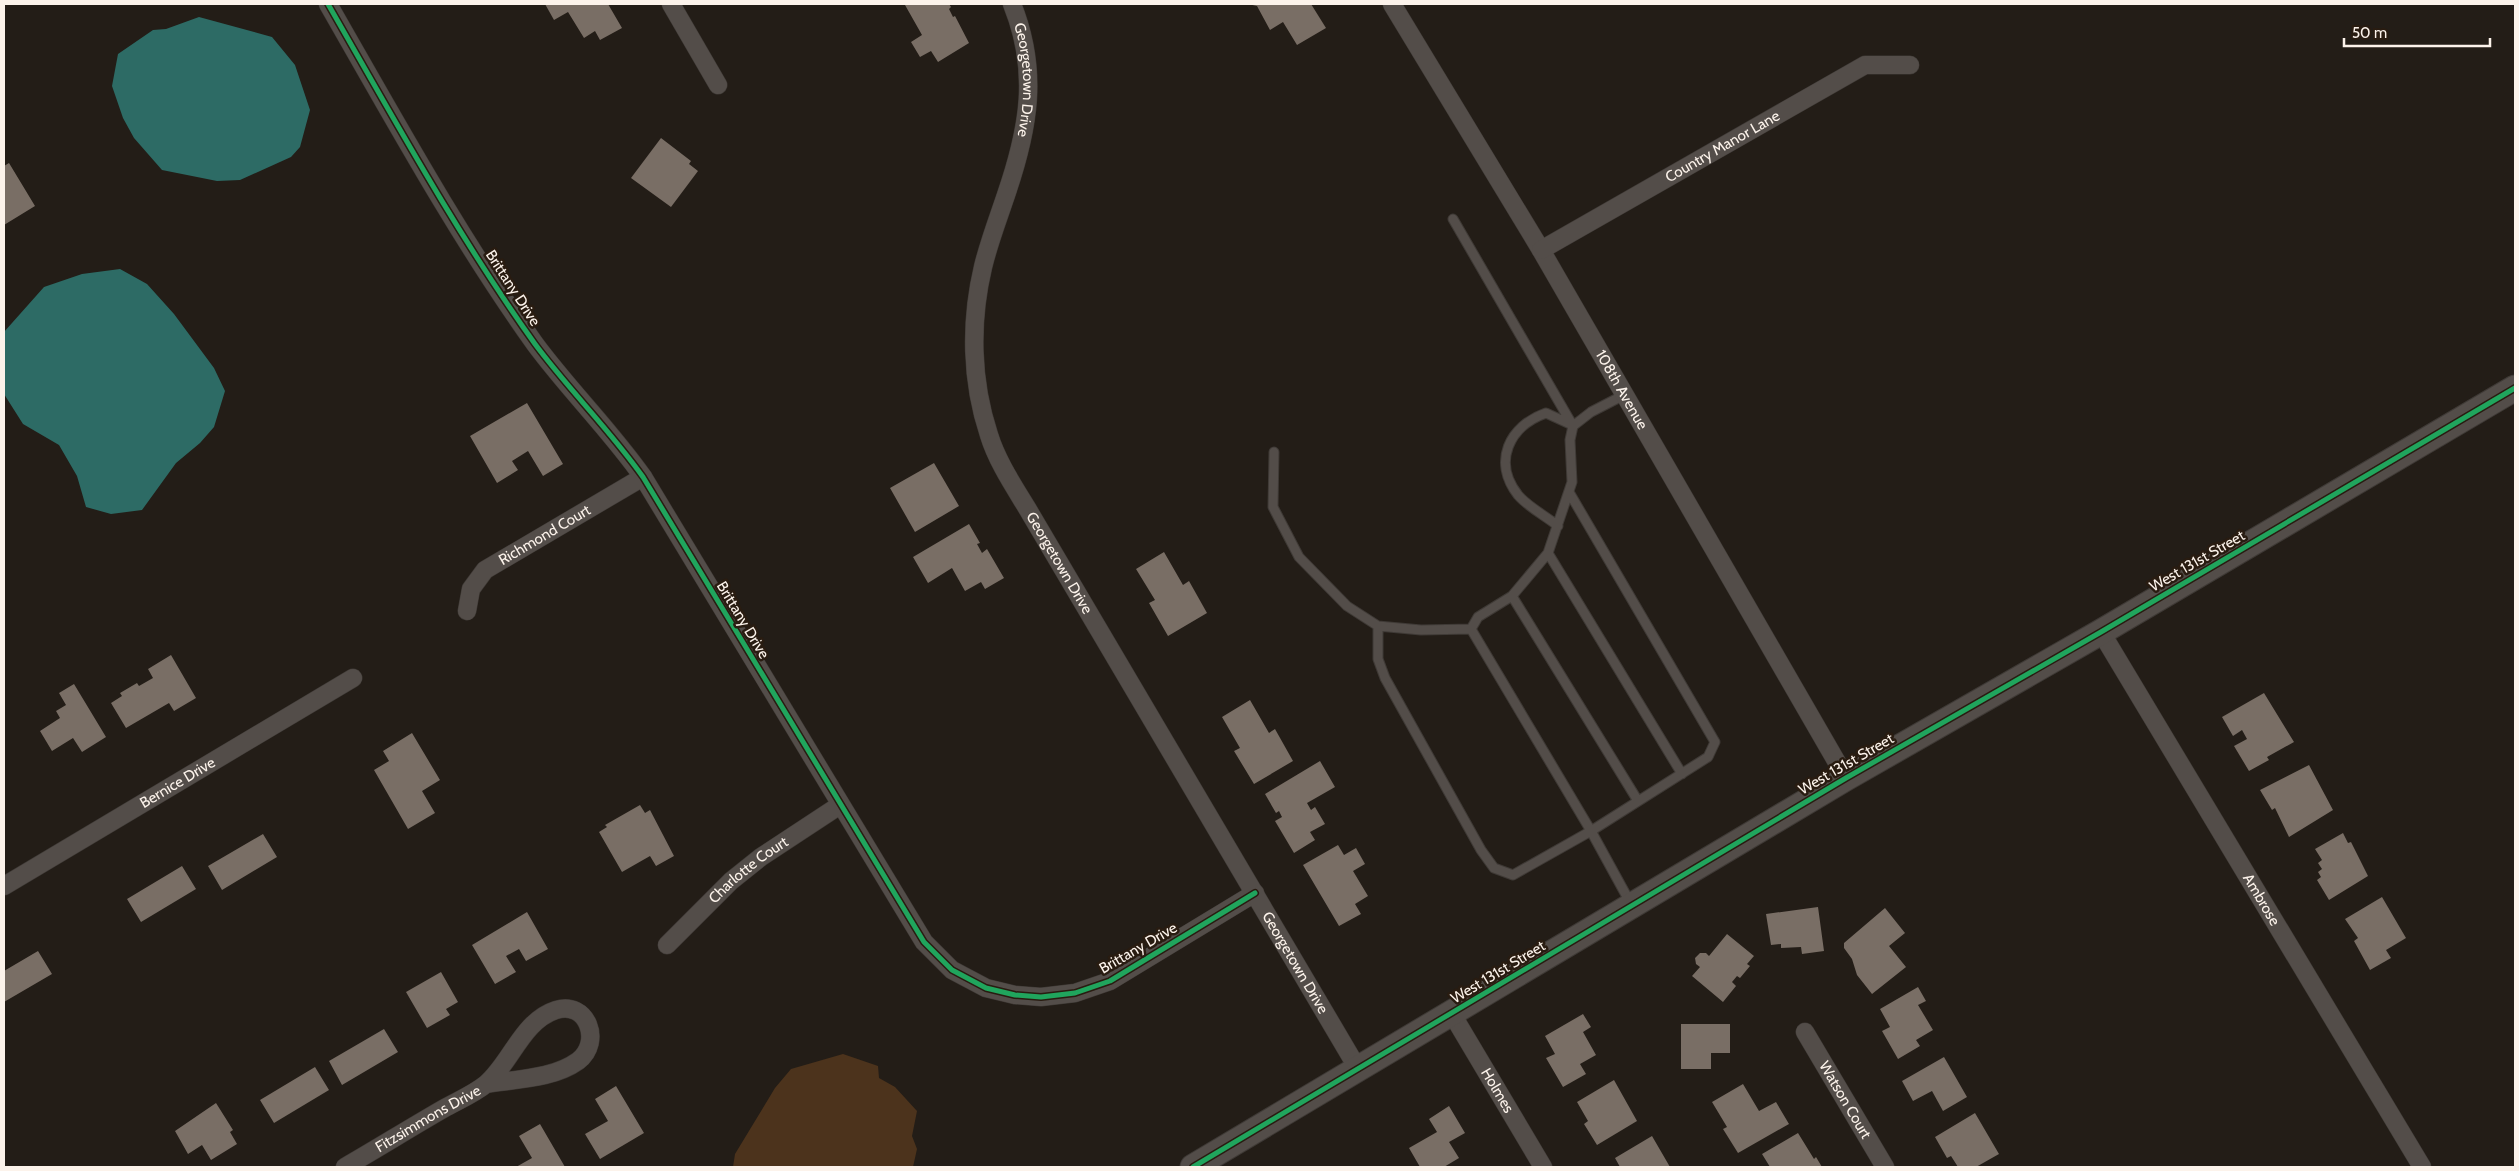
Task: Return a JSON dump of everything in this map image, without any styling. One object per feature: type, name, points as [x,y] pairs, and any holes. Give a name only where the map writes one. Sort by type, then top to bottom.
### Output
[{"type":"street","name":"Brittany Drive","points":[[328,4],[390,113],[508,304],[557,373],[620,445],[643,477],[924,942],[952,970],[986,988],[1015,996],[1041,997],[1075,993],[1110,981],[1255,893]]},
{"type":"street","points":[[671,4],[718,85]]},
{"type":"street","name":"Georgetown Drive","points":[[1012,4],[1025,44],[1030,84],[1024,133],[983,266],[977,299],[974,334],[975,373],[989,436],[1027,508],[1358,1069]]},
{"type":"street","name":"108th Avenue","points":[[1392,4],[1540,250],[1846,778]]},
{"type":"street","name":"Country Manor Lane","points":[[1540,250],[1864,65],[1910,65]]},
{"type":"street","name":"West 131st Street","points":[[1193,1167],[1846,778],[2101,632],[2515,388]]},
{"type":"street","name":"Richmond Court","points":[[467,611],[471,589],[484,570],[643,477]]},
{"type":"street","name":"Ambrose","points":[[2101,632],[2422,1167]]},
{"type":"street","name":"Bernice Drive","points":[[4,886],[353,678]]},
{"type":"street","name":"Charlotte Court","points":[[667,945],[730,881],[761,857],[840,805]]},
{"type":"street","name":"Fitzsimmons Drive","points":[[345,1167],[486,1084],[534,1024],[556,1010],[568,1008],[576,1012],[590,1028],[591,1038],[588,1048],[580,1060],[568,1067],[555,1073],[486,1084]]},
{"type":"street","name":"Holmes","points":[[1452,1014],[1543,1167]]},
{"type":"street","name":"Watson Court","points":[[1805,1032],[1885,1167]]},
{"type":"lane","points":[[1453,219],[1573,426]]},
{"type":"lane","points":[[1471,629],[1478,617],[1512,596],[1548,553],[1572,482],[1570,440],[1573,426],[1590,412],[1624,395]]},
{"type":"lane","points":[[1558,526],[1519,496],[1509,480],[1504,461],[1511,437],[1533,417],[1546,413],[1560,417],[1573,426]]},
{"type":"lane","points":[[1274,452],[1273,507],[1299,557],[1347,606],[1378,626],[1421,630],[1471,629]]},
{"type":"lane","points":[[1378,626],[1378,659],[1384,678],[1481,850],[1494,868],[1513,875],[1591,831],[1708,757],[1716,742],[1569,492]]},
{"type":"lane","points":[[1548,553],[1682,774]]},
{"type":"lane","points":[[1512,596],[1638,802]]},
{"type":"lane","points":[[1471,629],[1591,831],[1632,906]]},
{"type":"shaded area","points":[[843,1054],[878,1066],[879,1078],[895,1087],[917,1111],[912,1136],[917,1149],[913,1167],[733,1167],[735,1154],[775,1088],[791,1069]]},
{"type":"water","points":[[199,17],[272,37],[295,65],[310,110],[300,147],[291,157],[240,180],[217,181],[162,170],[134,138],[123,118],[112,86],[118,54],[153,30],[166,29]]},
{"type":"water","points":[[120,269],[147,284],[174,314],[214,368],[225,391],[214,427],[200,443],[176,463],[142,510],[111,514],[86,507],[77,476],[59,445],[23,424],[4,394],[4,332],[44,287],[82,274]]},
{"type":"building","points":[[545,4],[608,4],[622,28],[600,40],[595,31],[584,38],[568,12],[554,20]]},
{"type":"building","points":[[949,4],[953,17],[955,16],[969,43],[938,62],[931,51],[920,57],[911,42],[922,35],[905,5]]},
{"type":"building","points":[[1248,4],[1311,4],[1326,28],[1297,45],[1283,22],[1270,30],[1257,6]]},
{"type":"building","points":[[661,138],[691,161],[689,164],[698,171],[671,207],[631,178]]},
{"type":"building","points":[[9,163],[35,206],[4,225],[4,166]]},
{"type":"building","points":[[527,403],[563,464],[543,476],[528,451],[512,461],[518,470],[497,483],[470,436]]},
{"type":"building","points":[[934,463],[959,506],[915,532],[890,488]]},
{"type":"building","points":[[969,524],[980,543],[977,544],[982,553],[987,549],[1004,578],[985,589],[981,582],[965,591],[952,568],[928,583],[913,557]]},
{"type":"building","points":[[1164,552],[1183,585],[1189,581],[1207,613],[1168,636],[1149,603],[1155,600],[1136,569]]},
{"type":"building","points":[[171,655],[196,698],[174,711],[169,703],[126,728],[111,703],[122,696],[120,693],[137,683],[139,686],[153,678],[148,669]]},
{"type":"building","points":[[74,684],[106,737],[82,752],[73,738],[52,751],[40,731],[60,718],[56,711],[66,705],[59,693]]},
{"type":"building","points":[[2264,693],[2294,742],[2267,757],[2269,760],[2249,771],[2234,746],[2247,739],[2242,730],[2233,736],[2222,717]]},
{"type":"building","points":[[1250,700],[1269,733],[1275,729],[1293,761],[1254,784],[1234,751],[1240,748],[1222,717]]},
{"type":"building","points":[[412,733],[440,780],[422,791],[435,813],[408,829],[374,770],[389,761],[383,751]]},
{"type":"building","points":[[1320,761],[1335,787],[1307,803],[1311,810],[1315,807],[1325,824],[1310,832],[1315,840],[1294,853],[1275,821],[1282,817],[1279,811],[1276,813],[1265,794]]},
{"type":"building","points":[[2309,765],[2333,810],[2289,837],[2275,808],[2272,810],[2260,790]]},
{"type":"building","points":[[640,805],[645,813],[650,810],[674,856],[656,866],[650,856],[622,872],[599,832],[607,827],[605,825]]},
{"type":"building","points":[[2343,833],[2348,843],[2351,842],[2368,876],[2329,900],[2317,880],[2321,877],[2318,872],[2322,869],[2318,863],[2322,860],[2315,849]]},
{"type":"building","points":[[263,834],[277,857],[222,890],[208,866]]},
{"type":"building","points":[[1338,845],[1344,855],[1356,848],[1365,864],[1353,871],[1368,896],[1355,904],[1361,914],[1339,926],[1303,865]]},
{"type":"building","points":[[182,866],[196,889],[141,922],[127,899]]},
{"type":"building","points":[[2382,897],[2406,938],[2386,950],[2391,958],[2370,970],[2354,941],[2358,938],[2345,919]]},
{"type":"building","points":[[1818,907],[1824,951],[1802,954],[1801,947],[1781,948],[1781,944],[1771,945],[1766,914]]},
{"type":"building","points":[[1885,908],[1905,933],[1889,946],[1906,967],[1872,994],[1857,975],[1852,959],[1844,948],[1844,943]]},
{"type":"building","points":[[527,912],[548,949],[526,961],[519,949],[506,956],[516,972],[495,984],[472,945]]},
{"type":"building","points":[[1727,934],[1754,956],[1747,964],[1750,966],[1740,978],[1737,976],[1732,982],[1736,986],[1723,1002],[1692,976],[1700,967],[1696,964],[1695,958],[1700,953],[1706,953],[1709,956]]},
{"type":"building","points":[[38,951],[52,974],[4,1002],[4,971]]},
{"type":"building","points":[[441,972],[458,1002],[446,1009],[450,1015],[427,1028],[406,992]]},
{"type":"building","points":[[1918,987],[1926,1001],[1918,1005],[1933,1030],[1916,1040],[1920,1046],[1898,1059],[1882,1031],[1890,1027],[1880,1009]]},
{"type":"building","points":[[1583,1014],[1591,1027],[1583,1032],[1596,1055],[1580,1064],[1586,1074],[1563,1087],[1546,1058],[1555,1054],[1545,1036]]},
{"type":"building","points":[[1681,1024],[1730,1024],[1730,1053],[1711,1053],[1711,1069],[1681,1069]]},
{"type":"building","points":[[384,1029],[398,1052],[342,1085],[329,1061]]},
{"type":"building","points":[[1944,1057],[1967,1097],[1943,1111],[1932,1091],[1913,1101],[1902,1081]]},
{"type":"building","points":[[315,1067],[329,1090],[274,1123],[260,1100]]},
{"type":"building","points":[[1614,1080],[1637,1121],[1597,1145],[1584,1124],[1588,1121],[1577,1102]]},
{"type":"building","points":[[1743,1084],[1759,1111],[1776,1102],[1789,1124],[1738,1153],[1723,1129],[1727,1127],[1712,1102]]},
{"type":"building","points":[[616,1086],[644,1133],[600,1159],[585,1134],[608,1121],[595,1099]]},
{"type":"building","points":[[216,1103],[233,1130],[230,1132],[237,1144],[211,1160],[202,1145],[188,1154],[175,1131]]},
{"type":"building","points":[[1449,1106],[1465,1133],[1449,1142],[1459,1158],[1444,1167],[1420,1167],[1409,1148],[1437,1132],[1429,1119]]},
{"type":"building","points":[[1975,1113],[1999,1154],[1976,1167],[1958,1167],[1951,1156],[1947,1158],[1935,1137]]},
{"type":"building","points":[[540,1124],[565,1167],[516,1167],[532,1158],[519,1136]]},
{"type":"building","points":[[1798,1133],[1814,1159],[1816,1157],[1822,1167],[1770,1167],[1762,1154]]},
{"type":"building","points":[[1652,1136],[1670,1167],[1620,1167],[1615,1158]]},
{"type":"cycle path","points":[[328,4],[427,177],[479,261],[535,344],[643,477],[924,942],[952,970],[986,988],[1015,995],[1041,997],[1075,993],[1110,981],[1255,893]]},
{"type":"cycle path","points":[[1193,1167],[1846,778],[2101,632],[2515,388]]}]
